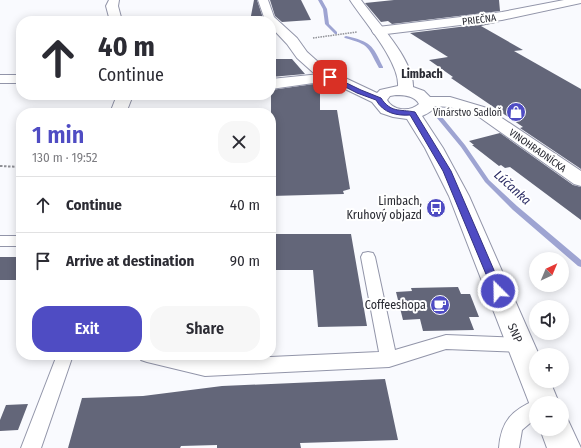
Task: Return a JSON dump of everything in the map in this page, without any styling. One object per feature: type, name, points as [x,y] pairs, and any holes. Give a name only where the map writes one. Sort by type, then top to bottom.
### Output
[{"type":"street","points":[[114,0],[112,6],[115,16]]},
{"type":"street","points":[[263,0],[268,16]]},
{"type":"street","points":[[356,0],[399,62],[407,86],[405,90]]},
{"type":"street","name":"PRIEČNA","points":[[378,31],[502,16],[580,0]]},
{"type":"street","points":[[276,25],[292,41],[302,55],[321,72],[379,99],[383,107],[404,114],[424,109],[427,106],[427,102],[419,94],[405,90],[385,93],[379,99]]},
{"type":"street","points":[[276,83],[330,77]]},
{"type":"street","points":[[0,79],[16,80]]},
{"type":"street","name":"VINOHRADNÍCKA","points":[[427,102],[450,102],[481,111],[581,180]]},
{"type":"street","name":"SNP","points":[[412,113],[434,148],[458,196],[541,396]]},
{"type":"street","points":[[559,436],[564,448]]},
{"type":"lane","points":[[0,241],[16,241]]},
{"type":"lane","points":[[368,257],[389,359]]},
{"type":"lane","points":[[169,360],[205,368],[389,359],[446,342],[521,345]]},
{"type":"lane","points":[[31,448],[63,360]]},
{"type":"lane","points":[[509,448],[509,438],[513,425],[525,413],[529,412]]},
{"type":"path","points":[[292,41],[354,32],[378,31]]},
{"type":"path","points":[[0,166],[16,167]]},
{"type":"building","points":[[254,0],[257,0],[262,16],[251,16]]},
{"type":"building","points":[[270,0],[301,0],[311,20],[282,22],[275,16]]},
{"type":"building","points":[[394,0],[499,0],[500,11],[392,24],[388,21],[381,22],[365,3]]},
{"type":"building","points":[[500,22],[481,26],[523,50],[514,51],[581,89],[581,169],[520,128],[523,127],[451,78],[453,77],[429,60],[448,57],[410,33]]},
{"type":"building","points":[[276,59],[292,59],[305,74],[276,77]]},
{"type":"building","points":[[314,84],[320,91],[320,110],[337,110],[350,189],[343,191],[344,194],[276,196],[276,108],[271,108],[271,100],[276,100],[276,89]]},
{"type":"building","points":[[500,133],[573,185],[581,187],[581,220],[510,167],[505,168],[501,165],[499,166],[469,141]]},
{"type":"building","points":[[276,234],[351,234],[367,326],[318,327],[313,270],[276,270]]},
{"type":"building","points":[[0,257],[16,257],[16,280],[0,280]]},
{"type":"building","name":"Coffeeshopa","points":[[458,287],[461,294],[470,294],[479,317],[469,317],[474,330],[423,331],[420,319],[403,320],[396,292],[412,291],[411,288]]},
{"type":"building","points":[[385,379],[398,440],[300,443],[301,448],[217,448],[217,445],[181,446],[180,448],[68,448],[82,398],[143,396],[222,386]]},
{"type":"building","points":[[28,404],[18,430],[0,431],[0,420],[6,405]]},
{"type":"waterway","name":"Lúčanka","points":[[320,0],[325,9],[327,24],[336,33]]},
{"type":"waterway","name":"Lúčanka","points":[[346,37],[361,41],[369,46],[381,67]]},
{"type":"waterway","name":"Lúčanka","points":[[440,118],[463,146],[487,181],[515,208],[581,264]]},
{"type":"place","name":"Vinárstvo Sadloň","points":[[516,112]]},
{"type":"place","name":"Limbach, Kruhový objazd","points":[[436,208]]},
{"type":"place","name":"Coffeeshopa","points":[[440,305]]},
{"type":"district","name":"Limbach","points":[[422,74]]},
{"type":"route","points":[[330,77],[379,99],[383,107],[389,110],[404,114],[412,113],[447,171],[498,291]]}]
